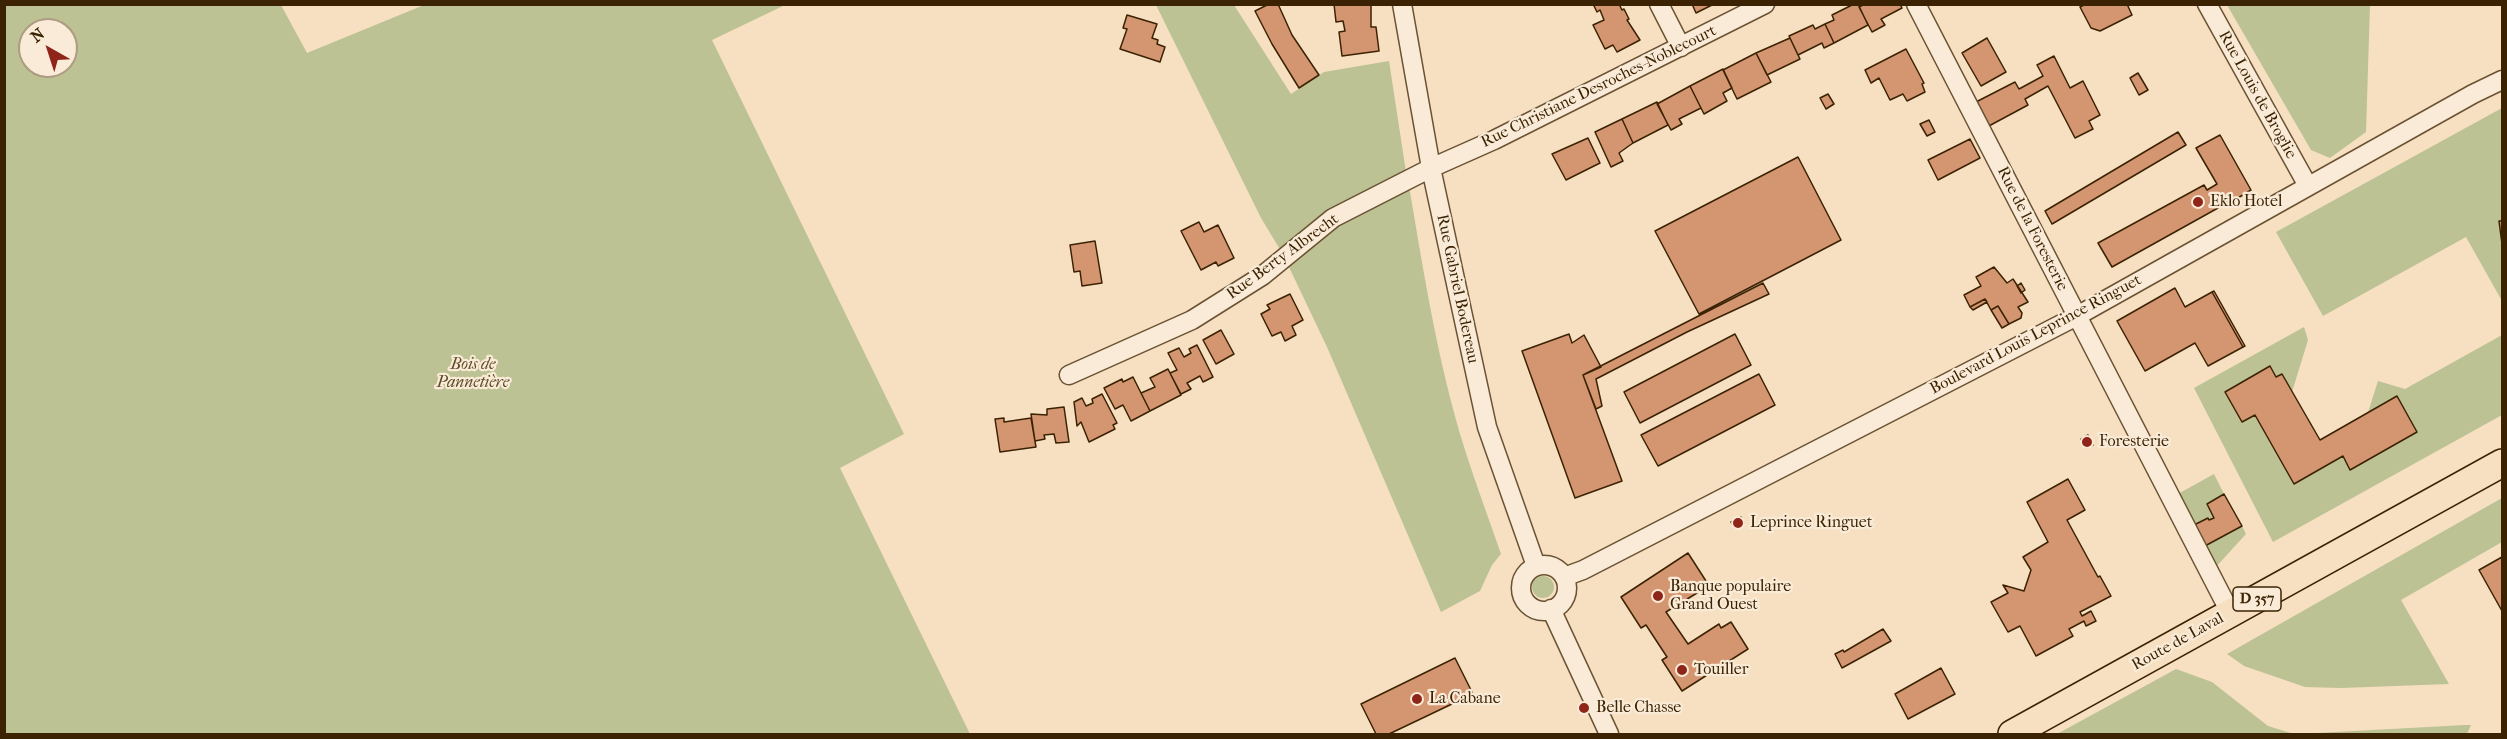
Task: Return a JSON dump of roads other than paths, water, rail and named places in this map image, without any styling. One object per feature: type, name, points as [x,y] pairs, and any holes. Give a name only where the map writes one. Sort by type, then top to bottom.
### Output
[{"type":"main road","name":"Route de Laval","points":[[2012,735],[2502,463]]},
{"type":"street","name":"Rue Gabriel Bodereau","points":[[1402,4],[1431,168],[1487,427],[1536,566]]},
{"type":"street","points":[[1659,4],[1681,47]]},
{"type":"street","name":"Rue Christiane Desroches-Noblecourt","points":[[1431,168],[1494,140],[1765,4]]},
{"type":"street","name":"Rue de la Foresterie","points":[[1916,4],[2231,614]]},
{"type":"street","name":"Rue Louis de Broglie","points":[[2207,4],[2308,186]]},
{"type":"street","name":"Boulevard Louis Leprince Ringuet","points":[[1564,577],[1582,570],[2077,315],[2502,80]]},
{"type":"street","name":"Rue Berty Albrecht","points":[[1069,375],[1192,320],[1262,276],[1333,218],[1431,168]]},
{"type":"street","points":[[1536,566],[1549,566],[1564,577],[1565,596],[1557,606],[1551,609],[1532,607],[1523,597],[1521,587],[1524,577],[1536,566]]},
{"type":"street","points":[[1551,609],[1609,735]]},
{"type":"place","name":"Eklo Hotel","points":[[2198,202]]},
{"type":"place","name":"Foresterie","points":[[2087,442]]},
{"type":"place","name":"Leprince Ringuet","points":[[1738,523]]},
{"type":"place","name":"Banque populaire Grand Ouest","points":[[1658,596]]},
{"type":"place","name":"Touiller","points":[[1682,670]]},
{"type":"place","name":"La Cabane","points":[[1417,699]]},
{"type":"place","name":"Belle Chasse","points":[[1584,708]]},
{"type":"park label","name":"Bois de Pannetière","points":[[473,374]]}]
